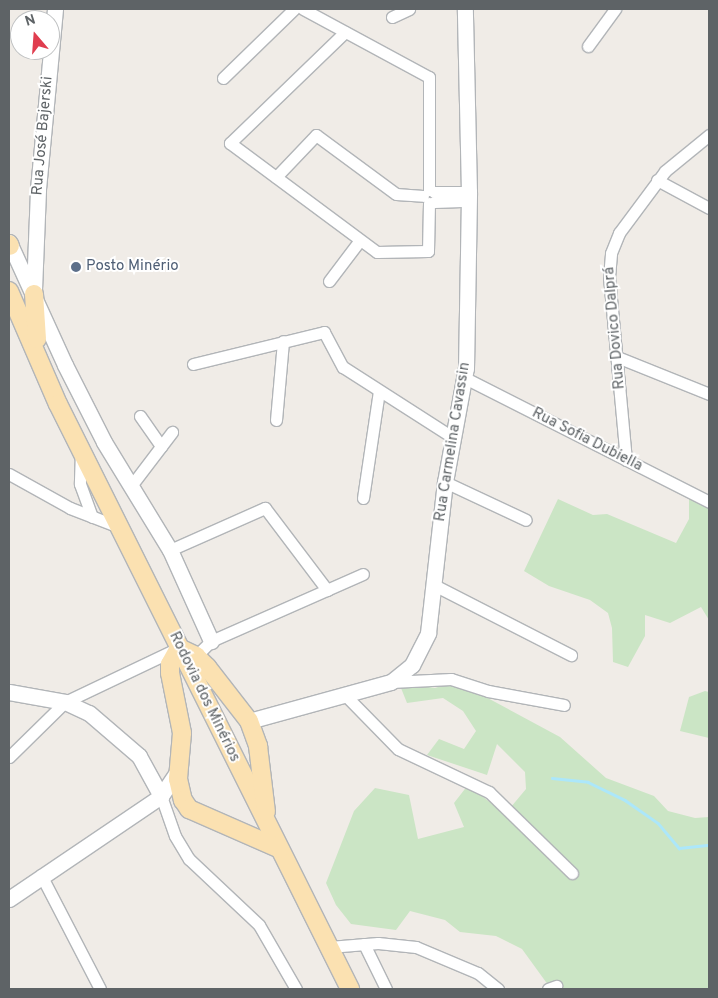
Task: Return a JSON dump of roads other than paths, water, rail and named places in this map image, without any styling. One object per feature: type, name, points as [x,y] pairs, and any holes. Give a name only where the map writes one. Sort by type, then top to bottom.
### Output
[{"type":"main road","name":"Rua José Bajerski","points":[[34,294],[35,234],[56,9]]},
{"type":"main road","name":"Rua Carmelina Cavassin","points":[[248,722],[391,682],[412,665],[425,644],[434,586],[445,482],[452,437],[465,378],[469,196],[465,9]]},
{"type":"main road","points":[[9,244],[28,242],[35,234]]},
{"type":"main road","name":"Rodovia dos Minérios","points":[[9,244],[34,294],[65,365],[131,486],[170,550],[211,642]]},
{"type":"main road","points":[[10,304],[34,294],[35,326],[44,371]]},
{"type":"main road","name":"Rodovia dos Minérios","points":[[10,304],[44,371],[58,404]]},
{"type":"main road","name":"Rodovia dos Minérios","points":[[10,304],[179,648],[350,989]]},
{"type":"main road","points":[[189,809],[180,790],[179,768],[182,733],[170,673],[179,648],[196,656],[248,722],[260,759],[268,825]]},
{"type":"main road","points":[[9,692],[65,702],[89,713],[132,749],[145,765],[161,796],[280,849]]},
{"type":"main road","points":[[9,899],[41,875],[161,796],[179,768]]},
{"type":"street","points":[[223,78],[294,9]]},
{"type":"street","points":[[303,9],[346,32],[429,77],[430,197],[428,251],[380,252],[360,240],[230,144],[346,32]]},
{"type":"street","points":[[392,17],[409,9]]},
{"type":"street","points":[[588,46],[615,9]]},
{"type":"street","points":[[276,177],[316,135],[396,194],[430,197],[469,196]]},
{"type":"street","name":"Rua Dovico Dalprá","points":[[626,460],[609,277],[611,252],[619,234],[657,180],[673,162],[709,135]]},
{"type":"street","points":[[657,180],[709,208]]},
{"type":"street","points":[[329,281],[360,240]]},
{"type":"street","points":[[193,364],[324,332],[343,367],[452,437]]},
{"type":"street","points":[[276,420],[283,341]]},
{"type":"street","points":[[617,357],[709,394]]},
{"type":"street","name":"Rua Sofia Dubiella","points":[[465,378],[709,502]]},
{"type":"street","points":[[363,498],[379,390]]},
{"type":"street","points":[[140,416],[161,446]]},
{"type":"street","points":[[131,486],[172,432]]},
{"type":"street","points":[[81,450],[78,473],[92,517]]},
{"type":"street","points":[[9,474],[92,517],[119,527]]},
{"type":"street","points":[[445,482],[526,520]]},
{"type":"street","points":[[170,550],[265,508],[327,590]]},
{"type":"street","points":[[196,656],[211,642],[363,574]]},
{"type":"street","points":[[434,586],[572,654]]},
{"type":"street","points":[[9,757],[65,702],[179,648]]},
{"type":"street","points":[[391,682],[451,679],[488,691],[564,705]]},
{"type":"street","points":[[346,696],[398,749],[489,792],[572,872]]},
{"type":"street","points":[[161,796],[175,836],[189,860],[259,925],[296,989]]},
{"type":"street","points":[[41,875],[100,989]]},
{"type":"street","points":[[329,947],[364,944],[405,944],[432,952],[478,973],[498,989]]},
{"type":"street","points":[[364,944],[386,989]]},
{"type":"waterway","points":[[552,778],[588,782],[625,800],[658,823],[679,848],[709,845]]},
{"type":"place","name":"Posto Minério","points":[[76,267]]}]
